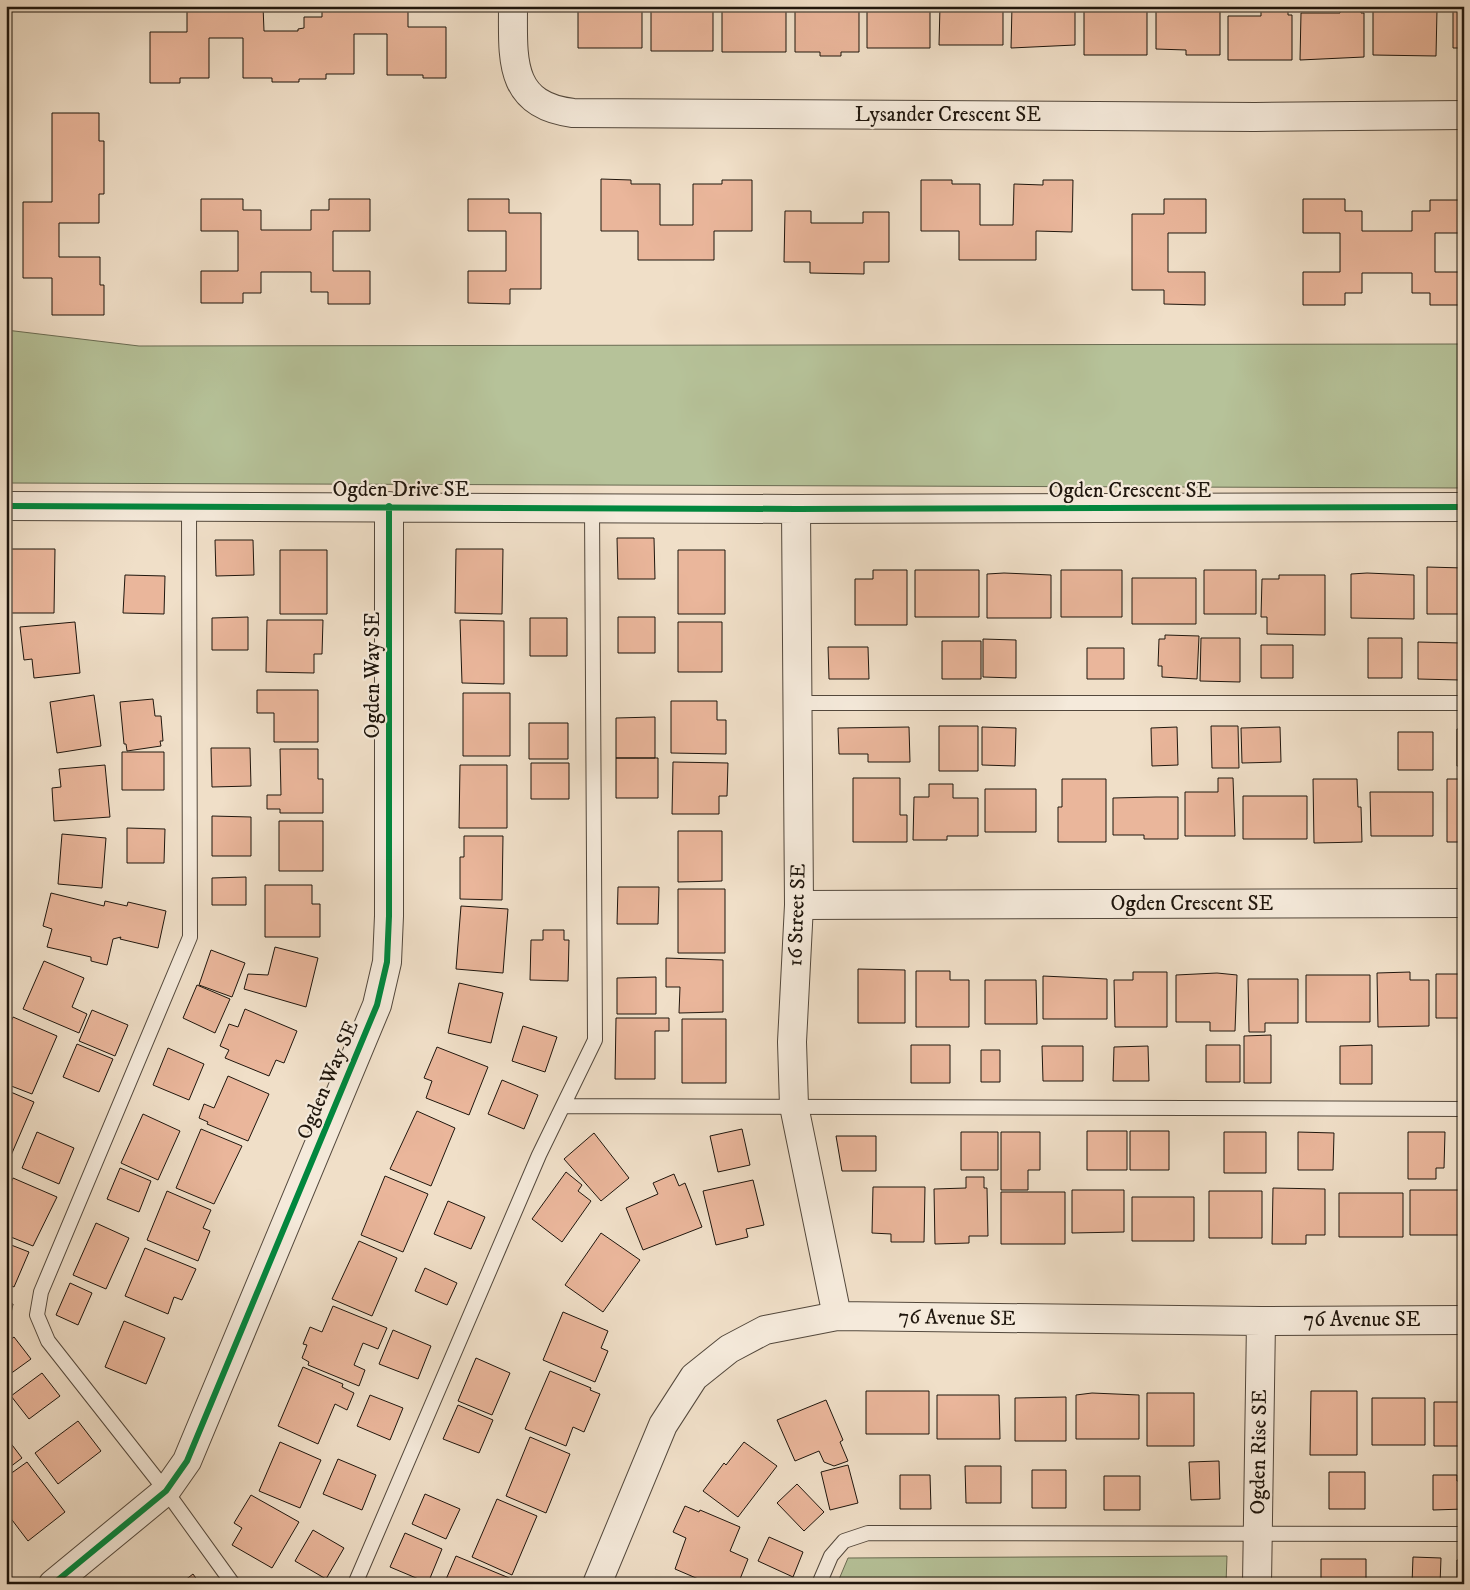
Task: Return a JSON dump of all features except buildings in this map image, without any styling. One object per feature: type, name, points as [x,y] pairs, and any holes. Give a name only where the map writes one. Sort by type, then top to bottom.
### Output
[{"type":"street","name":"Lysander Crescent SE","points":[[513,6],[514,69],[520,82],[528,94],[541,105],[556,111],[573,113],[1255,117],[1464,114]]},
{"type":"street","name":"Ogden Drive SE","points":[[6,506],[796,509]]},
{"type":"street","name":"Ogden Way SE","points":[[53,1584],[166,1491],[191,1452],[377,1005],[387,962],[389,916],[389,506]]},
{"type":"street","name":"Ogden Crescent SE","points":[[796,509],[1464,507]]},
{"type":"street","name":"16 Street SE","points":[[796,509],[799,905],[792,1042],[794,1106],[836,1316]]},
{"type":"street","name":"Ogden Crescent SE","points":[[799,905],[1464,903]]},
{"type":"street","name":"76 Avenue SE","points":[[597,1584],[663,1425],[694,1377],[729,1349],[765,1330],[836,1316],[1261,1321],[1464,1320]]},
{"type":"street","name":"Ogden Rise SE","points":[[1258,1584],[1257,1533],[1261,1321]]},
{"type":"lane","points":[[189,507],[190,937],[41,1292],[37,1315],[48,1341],[166,1491],[233,1584]]},
{"type":"lane","points":[[355,1584],[539,1156],[595,1040],[592,507]]},
{"type":"lane","points":[[798,703],[1464,703]]},
{"type":"lane","points":[[564,1106],[1464,1109]]},
{"type":"lane","points":[[819,1584],[831,1556],[844,1541],[868,1533],[1464,1534]]},
{"type":"green space","points":[[6,330],[139,346],[1464,344],[1464,488],[6,483]]},
{"type":"green space","points":[[1227,1556],[1226,1584],[837,1584],[848,1558]]},
{"type":"cycle path","points":[[6,506],[796,509],[1464,507]]},
{"type":"cycle path","points":[[53,1584],[166,1491],[187,1461],[377,1005],[387,962],[389,916],[389,506]]}]
